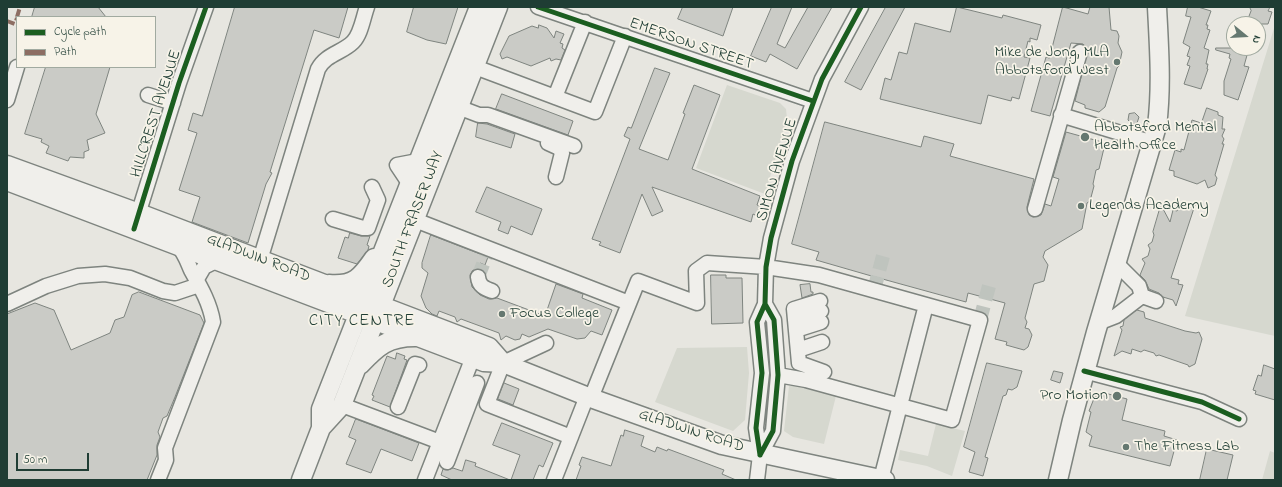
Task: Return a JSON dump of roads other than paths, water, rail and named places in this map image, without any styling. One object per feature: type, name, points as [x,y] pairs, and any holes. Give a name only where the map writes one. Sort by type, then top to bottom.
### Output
[{"type":"main road","name":"SOUTH FRASER WAY","points":[[321,428],[321,408],[479,7]]},
{"type":"main road","name":"SOUTH FRASER WAY","points":[[300,480],[321,428],[342,405],[498,7]]},
{"type":"main road","points":[[1046,480],[1062,475],[1084,371],[1153,143],[1160,105],[1157,7]]},
{"type":"main road","name":"GLADWIN ROAD","points":[[7,165],[136,221],[178,246],[216,261],[320,291],[425,331],[489,347],[503,363]]},
{"type":"main road","name":"GLADWIN ROAD","points":[[7,181],[260,260],[320,291]]},
{"type":"main road","points":[[338,364],[343,339],[340,323],[320,291],[354,281],[364,273],[388,238]]},
{"type":"main road","points":[[403,251],[395,283],[399,299],[406,311],[425,331]]},
{"type":"main road","name":"GLADWIN ROAD","points":[[425,331],[484,362],[503,363],[589,397],[722,445],[760,455],[883,480]]},
{"type":"main road","points":[[356,370],[386,343],[399,337],[425,331]]},
{"type":"street","name":"HILLCREST AVENUE","points":[[136,221],[173,103],[206,7]]},
{"type":"street","points":[[260,260],[318,69],[325,59],[353,42],[357,36],[367,7]]},
{"type":"street","name":"EMERSON STREET","points":[[538,7],[814,101]]},
{"type":"street","name":"SIMON AVENUE","points":[[760,455],[756,428],[762,373],[757,322],[765,304],[766,267],[771,238],[792,161],[822,79],[860,7]]},
{"type":"street","points":[[555,97],[585,22]]},
{"type":"street","points":[[475,67],[595,112],[625,36]]},
{"type":"street","points":[[1035,209],[1080,52]]},
{"type":"street","points":[[7,100],[17,68]]},
{"type":"street","points":[[148,95],[173,103]]},
{"type":"street","points":[[442,101],[479,115],[491,122],[559,148],[562,156],[556,177]]},
{"type":"street","points":[[479,115],[488,115],[574,146]]},
{"type":"street","points":[[1061,115],[1153,143]]},
{"type":"street","points":[[333,219],[363,228],[368,228],[378,200],[372,187]]},
{"type":"street","points":[[415,220],[629,303]]},
{"type":"street","points":[[158,480],[166,460],[165,448],[212,329],[212,316],[185,254],[178,246]]},
{"type":"street","points":[[7,304],[46,286],[78,276],[105,274],[130,278],[164,291],[175,293],[198,282],[204,267],[216,261]]},
{"type":"street","points":[[554,480],[638,281],[697,303],[696,271],[707,263],[766,267],[818,275],[980,320],[952,420],[806,380],[778,376]]},
{"type":"street","points":[[1116,263],[1139,286],[1142,296]]},
{"type":"street","points":[[478,277],[479,283],[482,287],[492,291]]},
{"type":"street","points":[[1142,296],[1156,300]]},
{"type":"street","points":[[1098,323],[1116,316],[1142,296]]},
{"type":"street","name":"SIMON AVENUE","points":[[760,455],[773,430],[778,376],[774,320],[765,304]]},
{"type":"street","points":[[883,480],[926,305]]},
{"type":"street","points":[[821,327],[794,309],[798,363],[824,372]]},
{"type":"street","points":[[797,340],[821,327]]},
{"type":"street","points":[[797,340],[821,327]]},
{"type":"street","points":[[546,343],[503,363],[486,404],[571,437]]},
{"type":"street","points":[[447,462],[446,439],[473,357]]},
{"type":"street","points":[[398,407],[415,364],[419,365]]},
{"type":"street","points":[[1084,371],[1202,402],[1239,419]]},
{"type":"street","points":[[425,480],[446,439],[478,383]]},
{"type":"street","points":[[342,405],[446,439]]},
{"type":"street","points":[[757,480],[760,455]]},
{"type":"tunnel","points":[[478,277],[489,249]]},
{"type":"tunnel","points":[[874,290],[883,256]]},
{"type":"tunnel","points":[[980,320],[989,286]]},
{"type":"place","name":"Mike de Jong, MLA Abbotsford West","points":[[1117,62]]},
{"type":"place","name":"Abbotsford Mental Health Office","points":[[1085,137]]},
{"type":"place","name":"Legends Academy","points":[[1081,206]]},
{"type":"place","name":"Focus College","points":[[502,314]]},
{"type":"place","name":"Pro Motion","points":[[1117,396]]},
{"type":"place","name":"The Fitness Lab","points":[[1126,447]]},
{"type":"district","name":"CITY CENTRE","points":[[362,322]]}]
